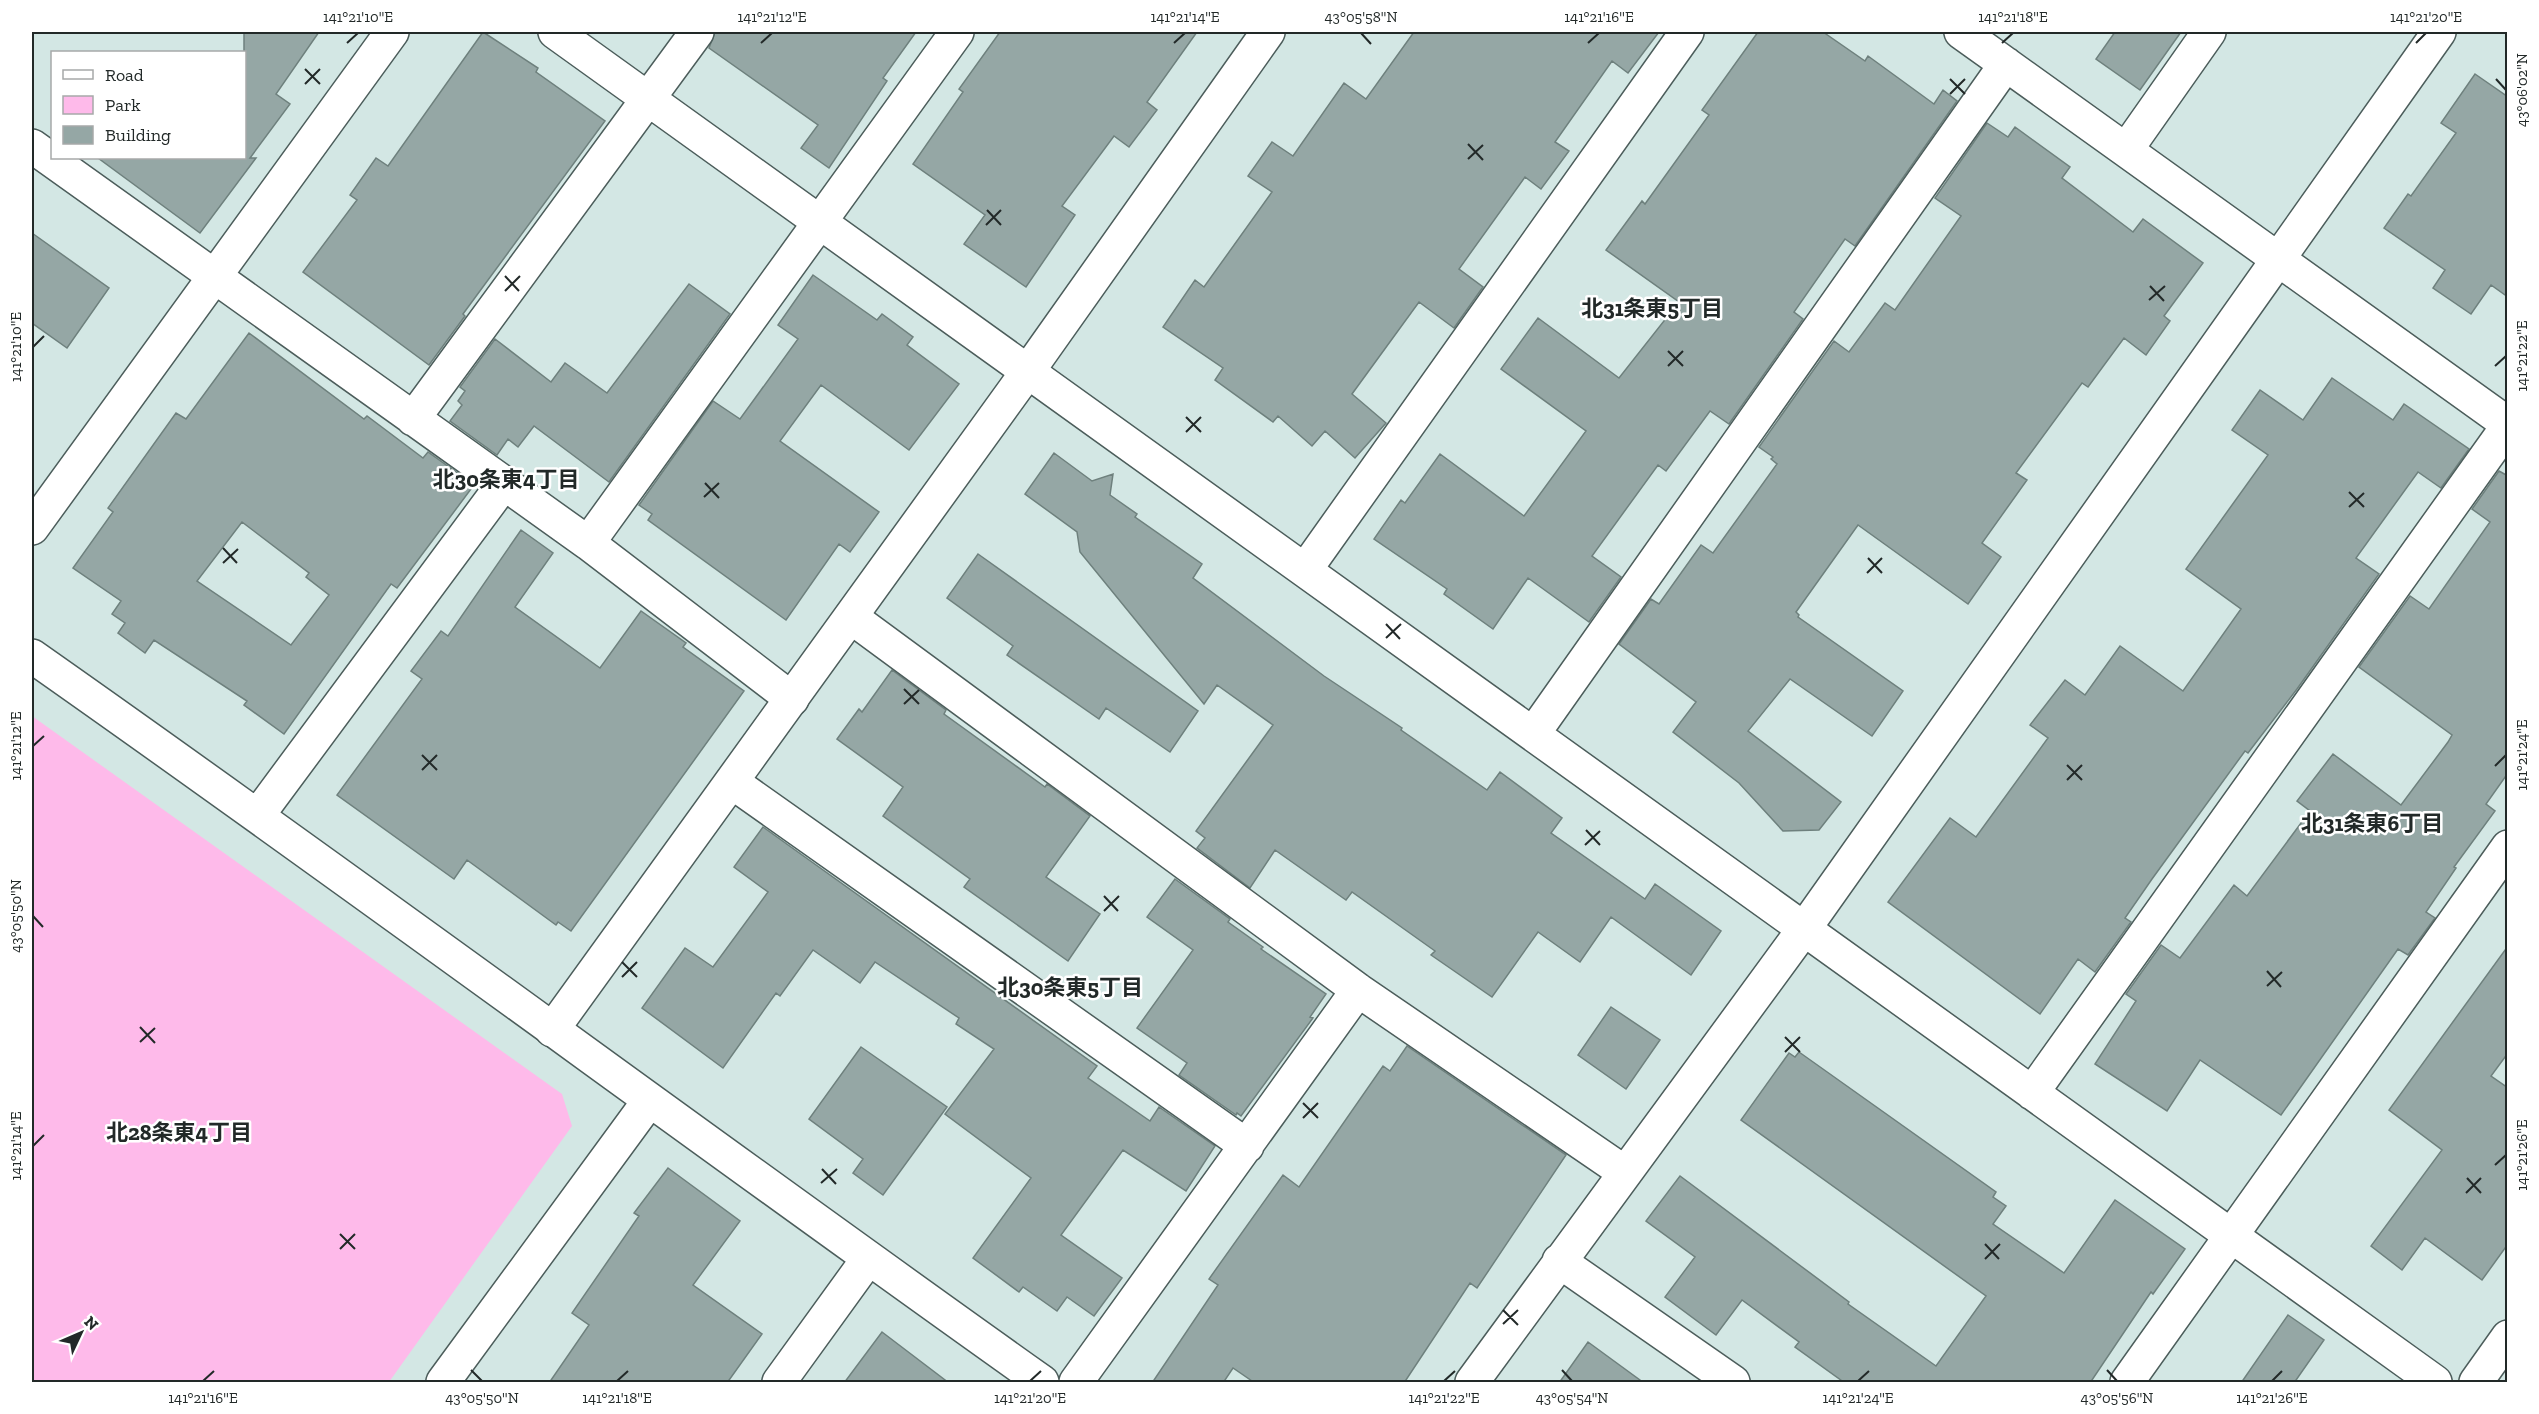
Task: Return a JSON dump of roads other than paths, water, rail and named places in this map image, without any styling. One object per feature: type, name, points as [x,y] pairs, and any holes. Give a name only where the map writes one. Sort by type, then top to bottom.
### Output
[{"type":"street","points":[[32,528],[212,275],[392,32]]},
{"type":"street","points":[[555,32],[2435,1383]]},
{"type":"street","points":[[413,419],[697,32]]},
{"type":"street","points":[[588,543],[818,220],[957,32]]},
{"type":"street","points":[[552,1030],[1028,372],[1268,32]]},
{"type":"street","points":[[1305,570],[1687,32]]},
{"type":"street","points":[[1961,32],[2508,425],[2032,1093]]},
{"type":"street","points":[[2126,150],[2209,32]]},
{"type":"street","points":[[1472,1383],[1624,1172],[1804,929],[2439,32]]},
{"type":"street","points":[[1533,734],[2006,64]]},
{"type":"street","points":[[32,146],[588,543],[792,699]]},
{"type":"street","points":[[258,814],[504,483]]},
{"type":"street","points":[[851,618],[1359,990],[1624,1172]]},
{"type":"street","points":[[32,656],[258,814],[649,1101],[1042,1383]]},
{"type":"street","points":[[732,782],[1247,1146]]},
{"type":"street","points":[[2127,1383],[2508,848]]},
{"type":"street","points":[[1076,1383],[1359,990]]},
{"type":"street","points":[[443,1383],[649,1101]]},
{"type":"street","points":[[779,1383],[868,1259]]},
{"type":"street","points":[[1559,1261],[1733,1383]]},
{"type":"street","points":[[2476,1383],[2508,1337]]},
{"type":"district","name":"北31条東5丁目","points":[[1652,308]]},
{"type":"district","name":"北30条東4丁目","points":[[506,479]]},
{"type":"district","name":"北31条東6丁目","points":[[2372,823]]},
{"type":"district","name":"北30条東5丁目","points":[[1070,987]]},
{"type":"district","name":"北28条東4丁目","points":[[179,1132]]}]
